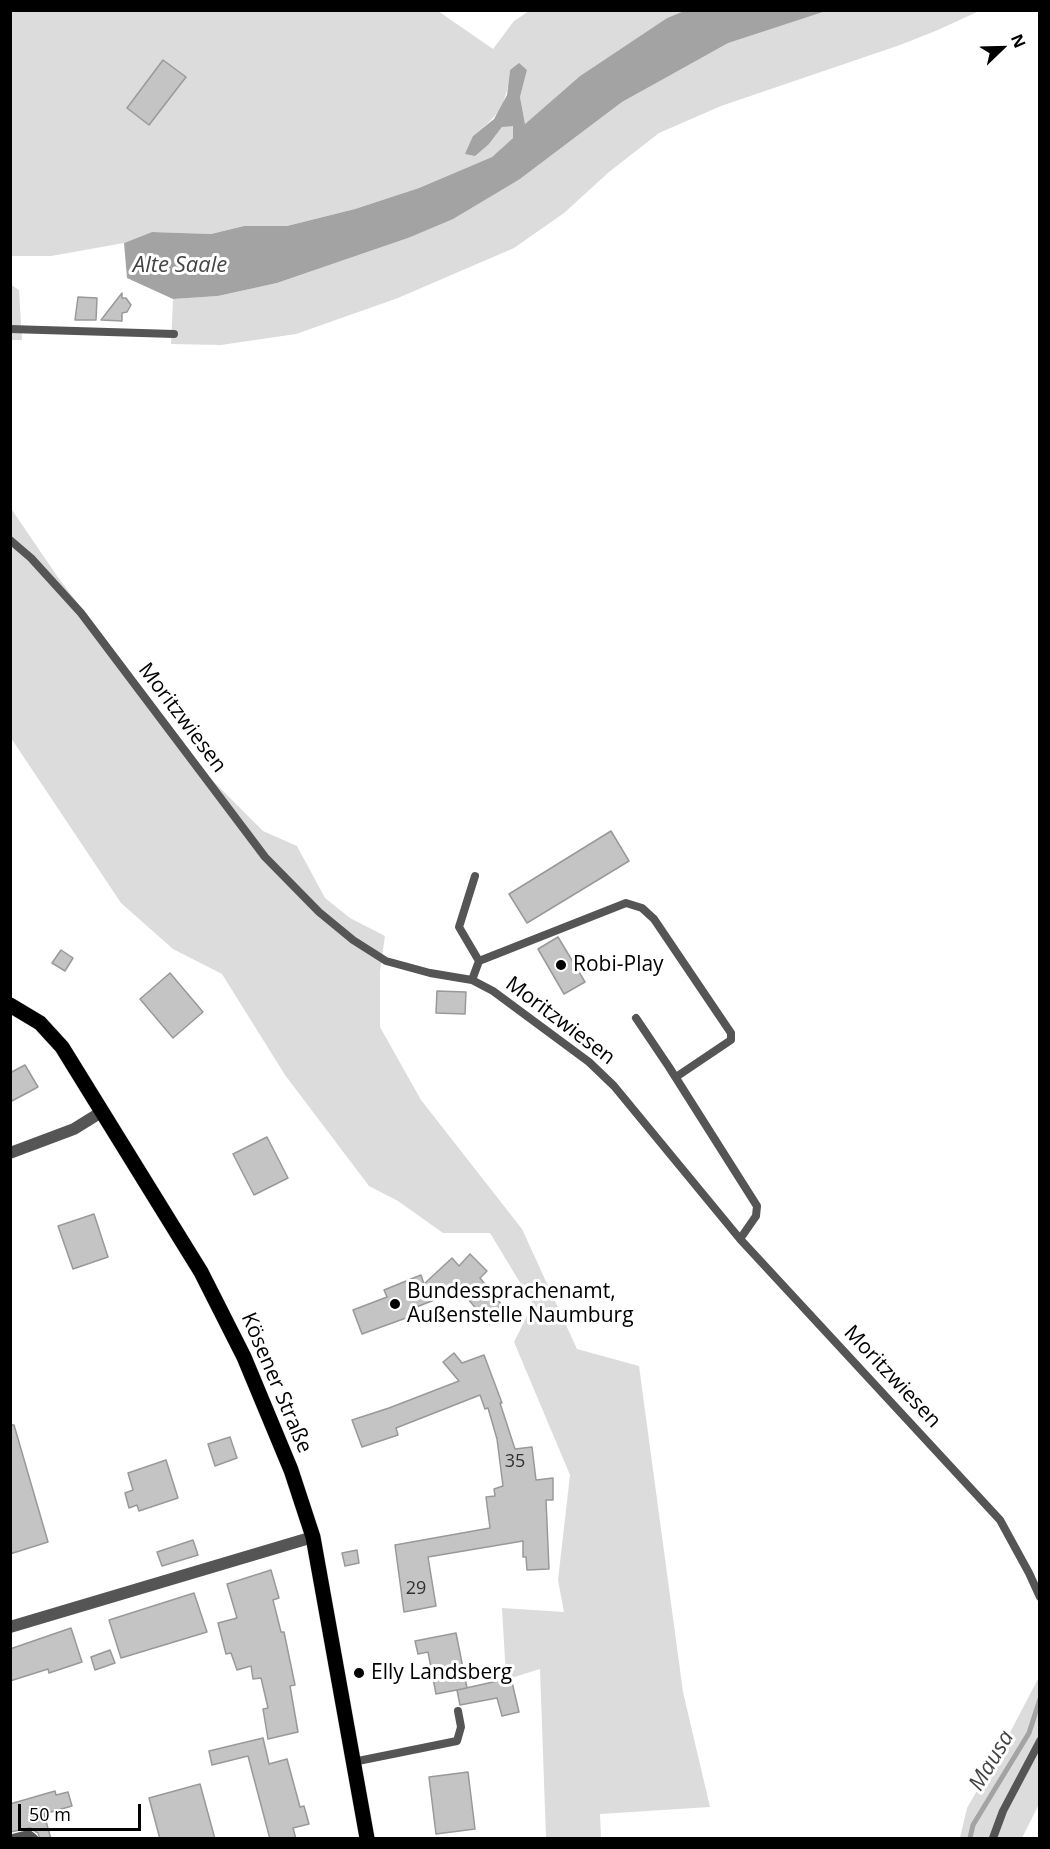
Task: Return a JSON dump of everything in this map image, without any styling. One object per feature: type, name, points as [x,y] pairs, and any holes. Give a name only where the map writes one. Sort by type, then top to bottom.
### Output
[{"type":"main road","name":"Kösener Straße","points":[[10,1005],[40,1023],[62,1047],[182,1239],[220,1307],[244,1357],[291,1470],[313,1538],[367,1839]]},
{"type":"street","points":[[10,1153],[74,1129],[103,1111]]},
{"type":"street","points":[[10,1627],[313,1538]]},
{"type":"lane","points":[[10,329],[174,334]]},
{"type":"lane","name":"Moritzwiesen","points":[[10,540],[31,558],[81,613],[265,857],[319,912],[353,940],[386,961],[430,973],[472,980],[493,991],[589,1062],[615,1086],[740,1239],[1000,1521],[1040,1597]]},
{"type":"lane","points":[[475,876],[459,927],[479,961]]},
{"type":"lane","points":[[472,980],[479,961],[626,903],[642,908],[654,919],[731,1033],[731,1040],[676,1077]]},
{"type":"lane","points":[[636,1018],[676,1077],[756,1206],[756,1216],[740,1239]]},
{"type":"lane","points":[[352,1761],[457,1741],[461,1727],[458,1711]]},
{"type":"lane","points":[[993,1839],[1003,1811],[1040,1741]]},
{"type":"lane","points":[[13,1839],[29,1834],[34,1839]]},
{"type":"shaded area","points":[[10,11],[438,11],[493,49],[514,21],[529,11],[684,11],[667,18],[580,76],[525,124],[520,97],[527,70],[519,64],[510,70],[504,101],[496,115],[473,136],[489,144],[503,126],[513,126],[513,138],[492,157],[419,188],[355,209],[287,226],[244,226],[211,234],[152,232],[124,243],[51,256],[11,256]],"holes":[[[163,60],[186,77],[149,125],[127,107]]]},
{"type":"shaded area","points":[[826,11],[979,11],[900,45],[721,106],[659,133],[609,172],[564,213],[514,248],[398,298],[296,334],[221,345],[171,344],[173,299],[218,296],[277,283],[408,238],[520,179],[622,102],[728,42]]},
{"type":"shaded area","points":[[10,284],[19,290],[22,340],[11,340]]},
{"type":"shaded area","points":[[10,507],[57,576],[212,780],[263,831],[297,846],[325,898],[350,918],[385,936],[380,971],[380,1027],[421,1100],[522,1229],[577,1349],[639,1366],[683,1692],[710,1807],[600,1814],[601,1838],[546,1838],[540,1669],[511,1678],[506,1677],[502,1608],[564,1612],[558,1580],[570,1475],[514,1342],[533,1304],[490,1233],[443,1233],[398,1201],[369,1186],[285,1075],[222,974],[173,949],[121,903],[11,738]]},
{"type":"shaded area","points":[[1039,1677],[1039,1804],[1022,1838],[960,1838],[967,1808]]},
{"type":"water","name":"Alte Saale","points":[[684,11],[826,11],[728,43],[622,102],[520,179],[453,219],[408,238],[277,283],[218,296],[173,299],[127,278],[124,243],[152,232],[211,234],[244,226],[287,226],[355,209],[419,188],[492,157],[513,138],[513,126],[502,127],[489,144],[475,156],[465,154],[473,136],[494,119],[507,95],[510,70],[519,63],[527,70],[520,97],[525,124],[580,76],[667,18]]},
{"type":"building","points":[[163,60],[186,77],[149,125],[127,108]]},
{"type":"building","points":[[122,293],[122,298],[126,298],[131,305],[127,312],[122,313],[122,321],[101,320]]},
{"type":"building","points":[[78,297],[97,298],[96,320],[75,320]]},
{"type":"building","points":[[611,831],[629,861],[527,923],[509,894]]},
{"type":"building","name":"Robi-Play","points":[[558,937],[585,982],[564,994],[538,949]]},
{"type":"building","points":[[61,950],[73,958],[65,971],[52,963]]},
{"type":"building","points":[[170,973],[203,1012],[173,1038],[140,999]]},
{"type":"building","points":[[437,991],[466,992],[465,1014],[436,1013]]},
{"type":"building","points":[[25,1065],[38,1087],[10,1102],[10,1073]]},
{"type":"building","points":[[267,1137],[288,1178],[254,1195],[233,1154]]},
{"type":"building","points":[[94,1214],[108,1257],[73,1269],[58,1226]]},
{"type":"building","points":[[470,1254],[487,1271],[480,1278],[506,1310],[489,1324],[462,1292],[460,1294],[454,1288],[447,1295],[414,1308],[417,1314],[362,1334],[353,1310],[387,1297],[384,1290],[421,1275],[424,1284],[452,1258],[459,1266]]},
{"type":"building","points":[[454,1353],[462,1363],[484,1355],[502,1403],[500,1403],[515,1449],[532,1447],[536,1480],[553,1478],[553,1500],[546,1500],[549,1569],[527,1570],[526,1557],[523,1557],[523,1541],[428,1557],[436,1606],[404,1612],[395,1545],[490,1528],[486,1497],[495,1496],[494,1489],[503,1486],[497,1439],[488,1408],[485,1409],[480,1395],[396,1428],[398,1435],[362,1447],[352,1420],[459,1381],[443,1362]]},
{"type":"building","points":[[10,1425],[14,1425],[48,1542],[10,1554]]},
{"type":"building","points":[[230,1437],[237,1458],[215,1466],[208,1444]]},
{"type":"building","points":[[166,1460],[178,1498],[139,1511],[137,1505],[129,1508],[125,1493],[133,1490],[128,1473]]},
{"type":"building","points":[[193,1540],[198,1555],[162,1566],[157,1552]]},
{"type":"building","points":[[357,1550],[359,1563],[345,1566],[342,1553]]},
{"type":"building","points":[[271,1570],[279,1598],[273,1600],[281,1632],[284,1632],[295,1685],[290,1686],[298,1732],[268,1739],[263,1709],[268,1708],[261,1678],[253,1679],[251,1666],[237,1670],[231,1653],[226,1654],[218,1623],[237,1618],[227,1584]]},
{"type":"building","points":[[194,1593],[207,1632],[121,1658],[109,1620]]},
{"type":"building","points":[[71,1628],[82,1662],[49,1673],[48,1669],[10,1681],[10,1649]]},
{"type":"building","points":[[456,1633],[467,1688],[436,1694],[428,1652],[418,1654],[415,1641]]},
{"type":"building","points":[[110,1650],[115,1663],[95,1670],[91,1657]]},
{"type":"building","points":[[511,1678],[519,1712],[502,1716],[497,1698],[460,1705],[457,1690]]},
{"type":"building","points":[[263,1738],[269,1764],[287,1759],[300,1807],[304,1806],[309,1824],[293,1828],[296,1839],[270,1839],[248,1756],[212,1765],[209,1751]]},
{"type":"building","points":[[468,1772],[475,1829],[436,1834],[429,1777]]},
{"type":"building","points":[[200,1784],[215,1839],[160,1839],[149,1798]]},
{"type":"building","points":[[55,1791],[56,1795],[68,1792],[72,1806],[44,1814],[51,1839],[40,1839],[38,1833],[30,1828],[10,1832],[10,1804]]},
{"type":"waterway","name":"Mausa","points":[[970,1838],[973,1825],[1029,1733],[1040,1699]]},
{"type":"place","name":"Robi-Play","points":[[561,965]]},
{"type":"place","name":"Bundessprachenamt, Außenstelle Naumburg","points":[[395,1304]]},
{"type":"place","name":"Elly Landsberg","points":[[359,1673]]}]
